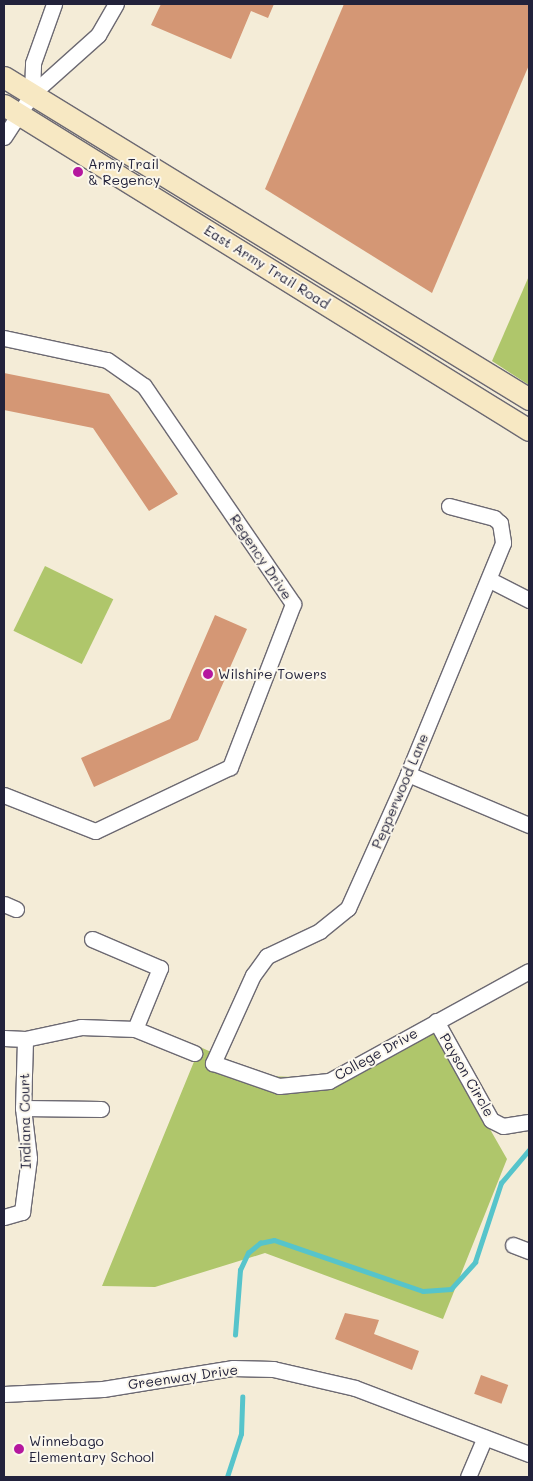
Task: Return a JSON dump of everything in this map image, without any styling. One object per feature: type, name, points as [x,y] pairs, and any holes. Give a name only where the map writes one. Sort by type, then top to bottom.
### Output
[{"type":"main road","name":"East Army Trail Road","points":[[4,76],[529,399]]},
{"type":"main road","name":"East Army Trail Road","points":[[11,109],[529,430]]},
{"type":"street","points":[[32,94],[34,63],[54,4]]},
{"type":"street","points":[[4,135],[11,109],[32,94],[98,35],[116,4]]},
{"type":"street","name":"Regency Drive","points":[[4,338],[107,360],[144,386],[293,604],[230,767],[96,831],[4,795]]},
{"type":"street","name":"Pepperwood Lane","points":[[214,1062],[253,975],[267,956],[320,931],[348,908],[408,774],[490,580],[503,542],[500,523],[449,506]]},
{"type":"street","points":[[490,580],[529,600]]},
{"type":"street","points":[[408,774],[529,824]]},
{"type":"street","points":[[92,939],[160,968],[135,1029]]},
{"type":"street","name":"College Drive","points":[[214,1062],[261,1082],[307,1085],[329,1081],[529,971]]},
{"type":"street","name":"Payson Circle","points":[[436,1021],[491,1120],[503,1126],[529,1122]]},
{"type":"street","points":[[4,1038],[25,1039],[81,1027],[135,1029],[194,1053]]},
{"type":"street","name":"Indiana Court","points":[[4,1217],[22,1212],[29,1158],[23,1108],[25,1039]]},
{"type":"street","points":[[23,1108],[101,1109]]},
{"type":"street","points":[[513,1245],[529,1251]]},
{"type":"street","name":"Greenway Drive","points":[[4,1394],[103,1388],[233,1368],[273,1369],[330,1380],[529,1454]]},
{"type":"street","points":[[468,1477],[485,1437]]},
{"type":"green space","points":[[529,276],[529,385],[492,361]]},
{"type":"green space","points":[[45,566],[113,599],[82,664],[13,631]]},
{"type":"green space","points":[[427,1019],[507,1159],[443,1319],[265,1253],[155,1287],[102,1286],[200,1047],[265,1076],[327,1078]]},
{"type":"building","points":[[161,4],[274,4],[268,18],[251,11],[231,59],[151,25]]},
{"type":"building","points":[[344,4],[529,4],[529,65],[432,293],[265,189]]},
{"type":"building","points":[[4,373],[109,394],[178,494],[149,511],[93,428],[4,410]]},
{"type":"building","name":"Wilshire Towers","points":[[215,615],[247,629],[198,740],[94,787],[81,758],[170,719]]},
{"type":"building","points":[[345,1313],[379,1320],[374,1334],[419,1351],[412,1370],[335,1339]]},
{"type":"building","points":[[481,1375],[508,1385],[501,1404],[474,1394]]},
{"type":"waterway","points":[[235,1335],[240,1270],[248,1253],[260,1243],[274,1240],[423,1291],[451,1289],[475,1262],[501,1183],[529,1150]]},
{"type":"waterway","points":[[227,1477],[241,1434],[242,1397]]},
{"type":"place","name":"Army Trail & Regency","points":[[78,172]]},
{"type":"place","name":"Wilshire Towers","points":[[208,674]]},
{"type":"place","name":"Winnebago Elementary School","points":[[19,1449]]}]
